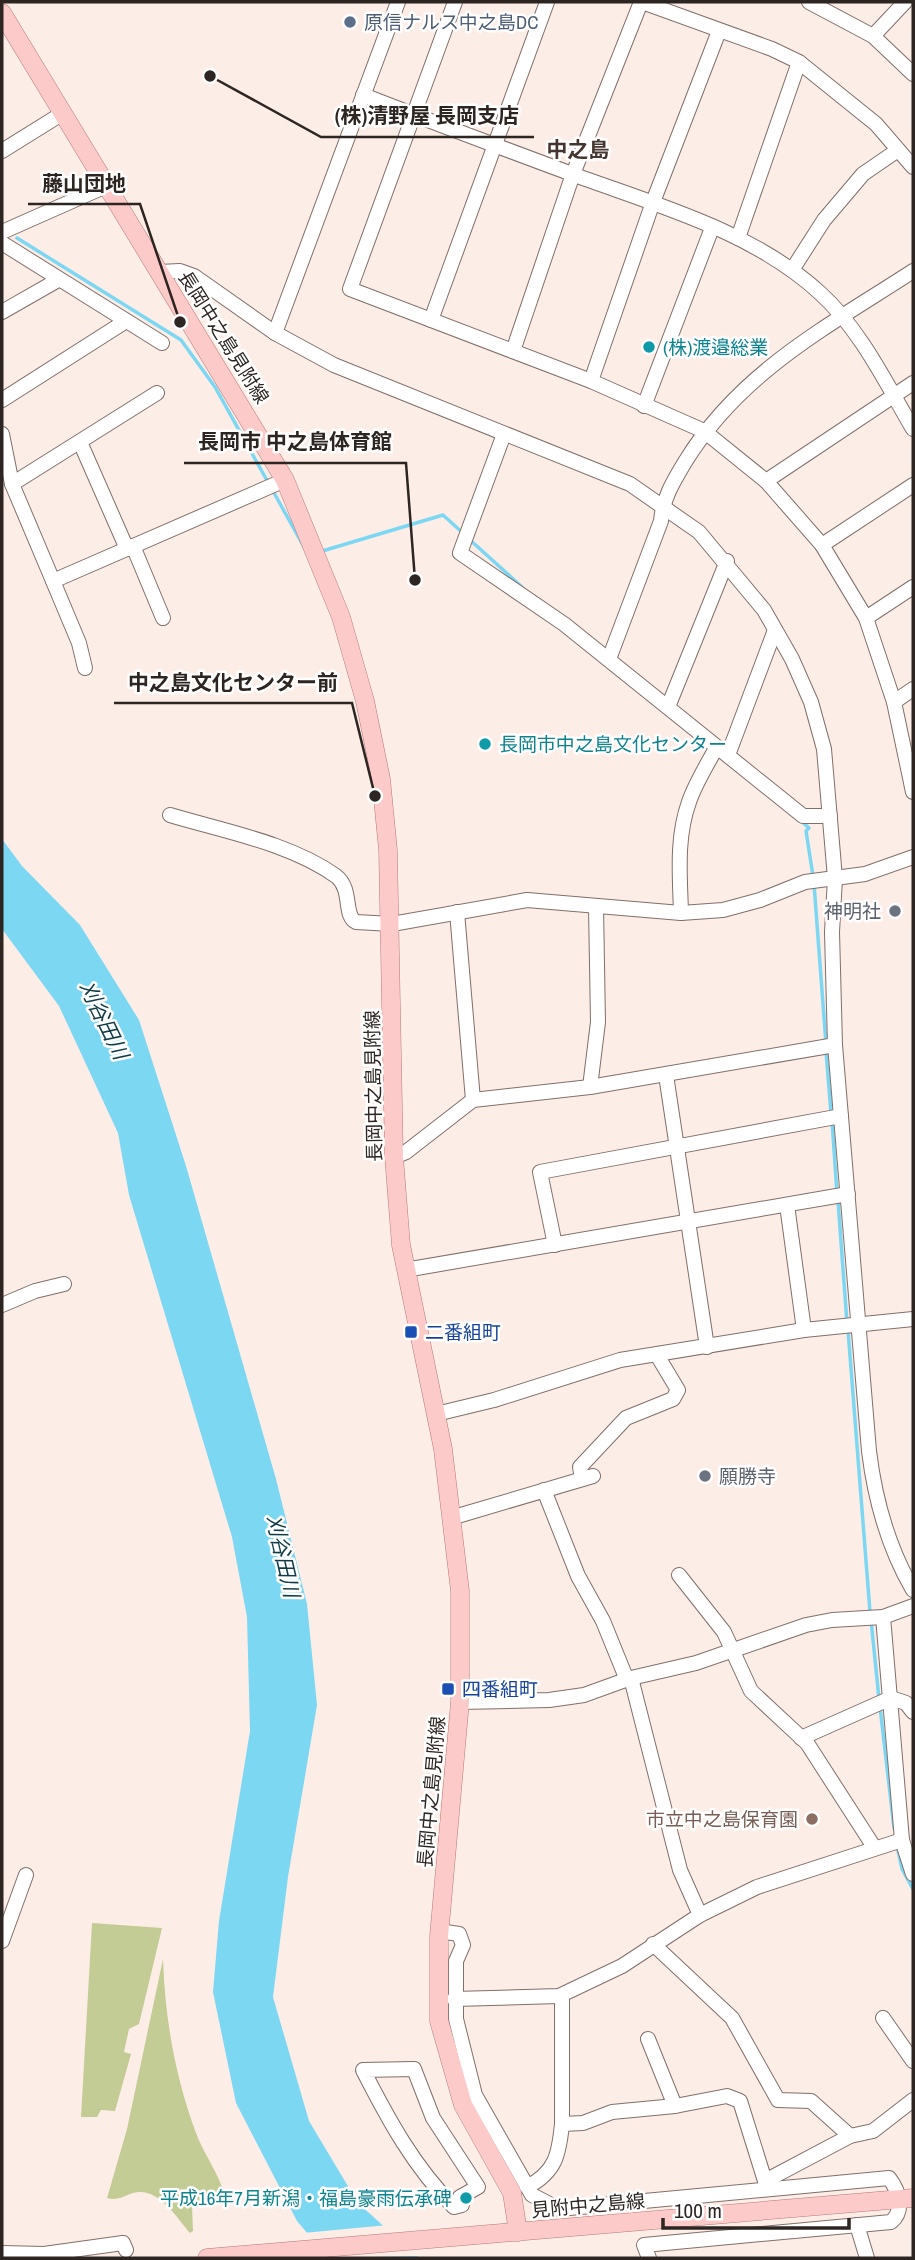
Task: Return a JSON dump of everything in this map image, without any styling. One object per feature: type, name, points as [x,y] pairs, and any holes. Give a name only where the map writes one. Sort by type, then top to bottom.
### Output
[{"type":"main road","name":"長岡中之島見附線","points":[[2,13],[285,480],[324,571],[357,667],[374,742],[385,810],[392,924],[394,1157],[405,1270],[436,1414],[454,1517],[460,1591],[460,1702],[439,1931],[439,2021],[450,2066],[472,2123],[513,2193],[518,2232]]},
{"type":"main road","name":"見附中之島線","points":[[234,2257],[906,2199]]},
{"type":"main road","points":[[207,2258],[234,2257]]},
{"type":"street","points":[[275,333],[398,2]]},
{"type":"street","points":[[455,2],[350,289],[591,381],[644,407],[704,431],[766,481],[822,545],[866,618],[894,702],[913,792]]},
{"type":"street","points":[[431,320],[547,2]]},
{"type":"street","points":[[513,351],[573,174],[641,2],[772,49],[799,62],[876,124],[913,167]]},
{"type":"street","points":[[809,2],[873,36],[913,74]]},
{"type":"street","points":[[873,36],[905,2]]},
{"type":"street","points":[[591,381],[653,202],[719,31]]},
{"type":"street","points":[[738,238],[799,62]]},
{"type":"street","points":[[363,95],[653,202],[738,238],[792,270],[821,293],[843,317],[913,429]]},
{"type":"street","points":[[2,151],[63,113]]},
{"type":"street","points":[[792,270],[824,220],[863,174],[898,150]]},
{"type":"street","points":[[2,232],[106,186]]},
{"type":"street","points":[[644,407],[712,228]]},
{"type":"street","points":[[2,243],[162,343]]},
{"type":"street","points":[[159,272],[180,271],[194,275],[275,333],[334,365],[630,484],[699,532],[727,561],[775,629],[792,659],[820,729],[835,878],[832,932],[835,1045],[873,1483],[893,1550],[913,1590]]},
{"type":"street","points":[[609,659],[661,521],[663,505],[704,431],[758,375],[913,271]]},
{"type":"street","points":[[2,312],[58,280]]},
{"type":"street","points":[[2,400],[126,321]]},
{"type":"street","points":[[766,481],[913,383]]},
{"type":"street","points":[[12,484],[157,393]]},
{"type":"street","points":[[2,434],[12,484],[79,643],[85,668]]},
{"type":"street","points":[[505,434],[460,553],[564,624],[803,816],[830,816]]},
{"type":"street","points":[[80,442],[163,618]]},
{"type":"street","points":[[53,581],[285,480]]},
{"type":"street","points":[[822,545],[913,485]]},
{"type":"street","points":[[668,707],[727,561]]},
{"type":"street","points":[[866,618],[913,587]]},
{"type":"street","points":[[681,912],[680,840],[689,801],[722,752],[775,629]]},
{"type":"street","points":[[894,702],[913,690]]},
{"type":"street","points":[[170,815],[305,860],[330,873],[345,885],[351,920],[392,924],[527,901],[681,912],[741,906],[805,882],[865,874],[913,857]]},
{"type":"street","points":[[590,1087],[598,1022],[596,906]]},
{"type":"street","points":[[457,912],[472,1100]]},
{"type":"street","points":[[394,1157],[406,1152],[472,1100],[590,1087],[835,1045]]},
{"type":"street","points":[[666,1075],[707,1347]]},
{"type":"street","points":[[555,1245],[540,1172],[677,1144],[841,1116]]},
{"type":"street","points":[[405,1270],[848,1194]]},
{"type":"street","points":[[787,1205],[804,1330]]},
{"type":"street","points":[[2,1306],[34,1291],[64,1284]]},
{"type":"street","points":[[436,1414],[494,1400],[620,1360],[804,1330],[913,1320]]},
{"type":"street","points":[[454,1517],[588,1477],[580,1466],[626,1419],[673,1399],[678,1391],[657,1355]]},
{"type":"street","points":[[544,1490],[578,1576],[603,1621],[629,1679],[680,1870],[700,1915]]},
{"type":"street","points":[[679,1575],[724,1632],[751,1691],[802,1738],[835,1784],[874,1847]]},
{"type":"street","points":[[460,1702],[584,1695],[629,1679],[733,1651],[806,1625],[832,1620],[883,1617],[913,1606]]},
{"type":"street","points":[[883,1617],[902,1840],[913,1874]]},
{"type":"street","points":[[802,1738],[891,1698],[906,1703],[913,1712]]},
{"type":"street","points":[[454,1999],[562,1995],[622,1966],[700,1915],[757,1887],[902,1840]]},
{"type":"street","points":[[2,1941],[26,1875]]},
{"type":"street","points":[[439,1931],[458,1934],[463,1945],[456,1961],[454,1999],[466,2066],[475,2095],[532,2195],[559,2209],[766,2186],[889,2178],[906,2199],[891,2222],[644,2245],[649,2258]]},
{"type":"street","points":[[653,1944],[732,2018],[778,2100],[811,2101],[850,2136]]},
{"type":"street","points":[[527,2187],[551,2170],[556,2161],[562,2124],[562,1995]]},
{"type":"street","points":[[883,2018],[913,2062]]},
{"type":"street","points":[[648,2039],[675,2106]]},
{"type":"street","points":[[414,2069],[433,2118],[478,2187],[460,2197],[462,2205],[454,2207],[440,2192],[395,2133],[363,2070],[414,2069]]},
{"type":"street","points":[[562,2124],[583,2123],[612,2112],[675,2106],[727,2096],[740,2101],[766,2186]]},
{"type":"street","points":[[766,2186],[850,2136],[873,2131],[913,2100]]},
{"type":"street","points":[[857,2225],[867,2258]]},
{"type":"street","points":[[2,2253],[44,2254],[123,2243],[126,2250]]},
{"type":"green space","points":[[92,1923],[162,1928],[139,2024],[129,2029],[124,2052],[131,2054],[115,2111],[101,2110],[97,2117],[81,2117]]},
{"type":"green space","points":[[163,1959],[169,2025],[182,2090],[196,2133],[221,2184],[226,2202],[192,2205],[193,2231],[190,2233],[166,2204],[150,2194],[142,2192],[118,2199],[107,2198],[127,2129]]},
{"type":"water","name":"刈谷田川","points":[[2,839],[22,866],[80,925],[139,1020],[186,1166],[276,1479],[307,1604],[317,1705],[288,1877],[273,1997],[309,2121],[358,2203],[419,2258],[328,2258],[297,2221],[236,2103],[213,1992],[219,1921],[250,1731],[247,1617],[232,1537],[129,1195],[118,1133],[59,1006],[2,929]]},
{"type":"pier","points":[[388,2225],[421,2256],[324,2258],[303,2233]]},
{"type":"waterway","points":[[17,238],[181,340],[215,387],[269,484]]},
{"type":"waterway","points":[[273,491],[309,556]]},
{"type":"waterway","points":[[319,552],[443,515],[464,534]]},
{"type":"waterway","points":[[469,539],[523,588]]},
{"type":"waterway","points":[[800,820],[809,828],[806,831],[813,876]]},
{"type":"waterway","points":[[814,884],[826,1044]]},
{"type":"waterway","points":[[826,1051],[831,1113]]},
{"type":"waterway","points":[[832,1121],[837,1194]]},
{"type":"waterway","points":[[838,1201],[847,1323]]},
{"type":"waterway","points":[[848,1330],[870,1612]]},
{"type":"waterway","points":[[871,1620],[879,1699]]},
{"type":"waterway","points":[[880,1707],[894,1828]]},
{"type":"waterway","points":[[897,1846],[902,1869],[913,1889]]},
{"type":"place","name":"原信ナルス中之島DC","points":[[350,22]]},
{"type":"place","name":"(株)清野屋 長岡支店","points":[[210,76]]},
{"type":"place","name":"藤山団地","points":[[180,322]]},
{"type":"place","name":"(株)渡邉総業","points":[[649,347]]},
{"type":"place","name":"長岡市 中之島体育館","points":[[415,580]]},
{"type":"place","name":"長岡市中之島文化センター","points":[[485,744]]},
{"type":"place","name":"中之島文化センター前","points":[[375,796]]},
{"type":"place","name":"神明社","points":[[895,911]]},
{"type":"place","name":"二番組町","points":[[411,1332]]},
{"type":"place","name":"願勝寺","points":[[705,1476]]},
{"type":"place","name":"四番組町","points":[[448,1689]]},
{"type":"place","name":"市立中之島保育園","points":[[812,1819]]},
{"type":"place","name":"平成16年7月新潟・福島豪雨伝承碑","points":[[466,2198]]},
{"type":"district","name":"中之島","points":[[578,149]]}]
